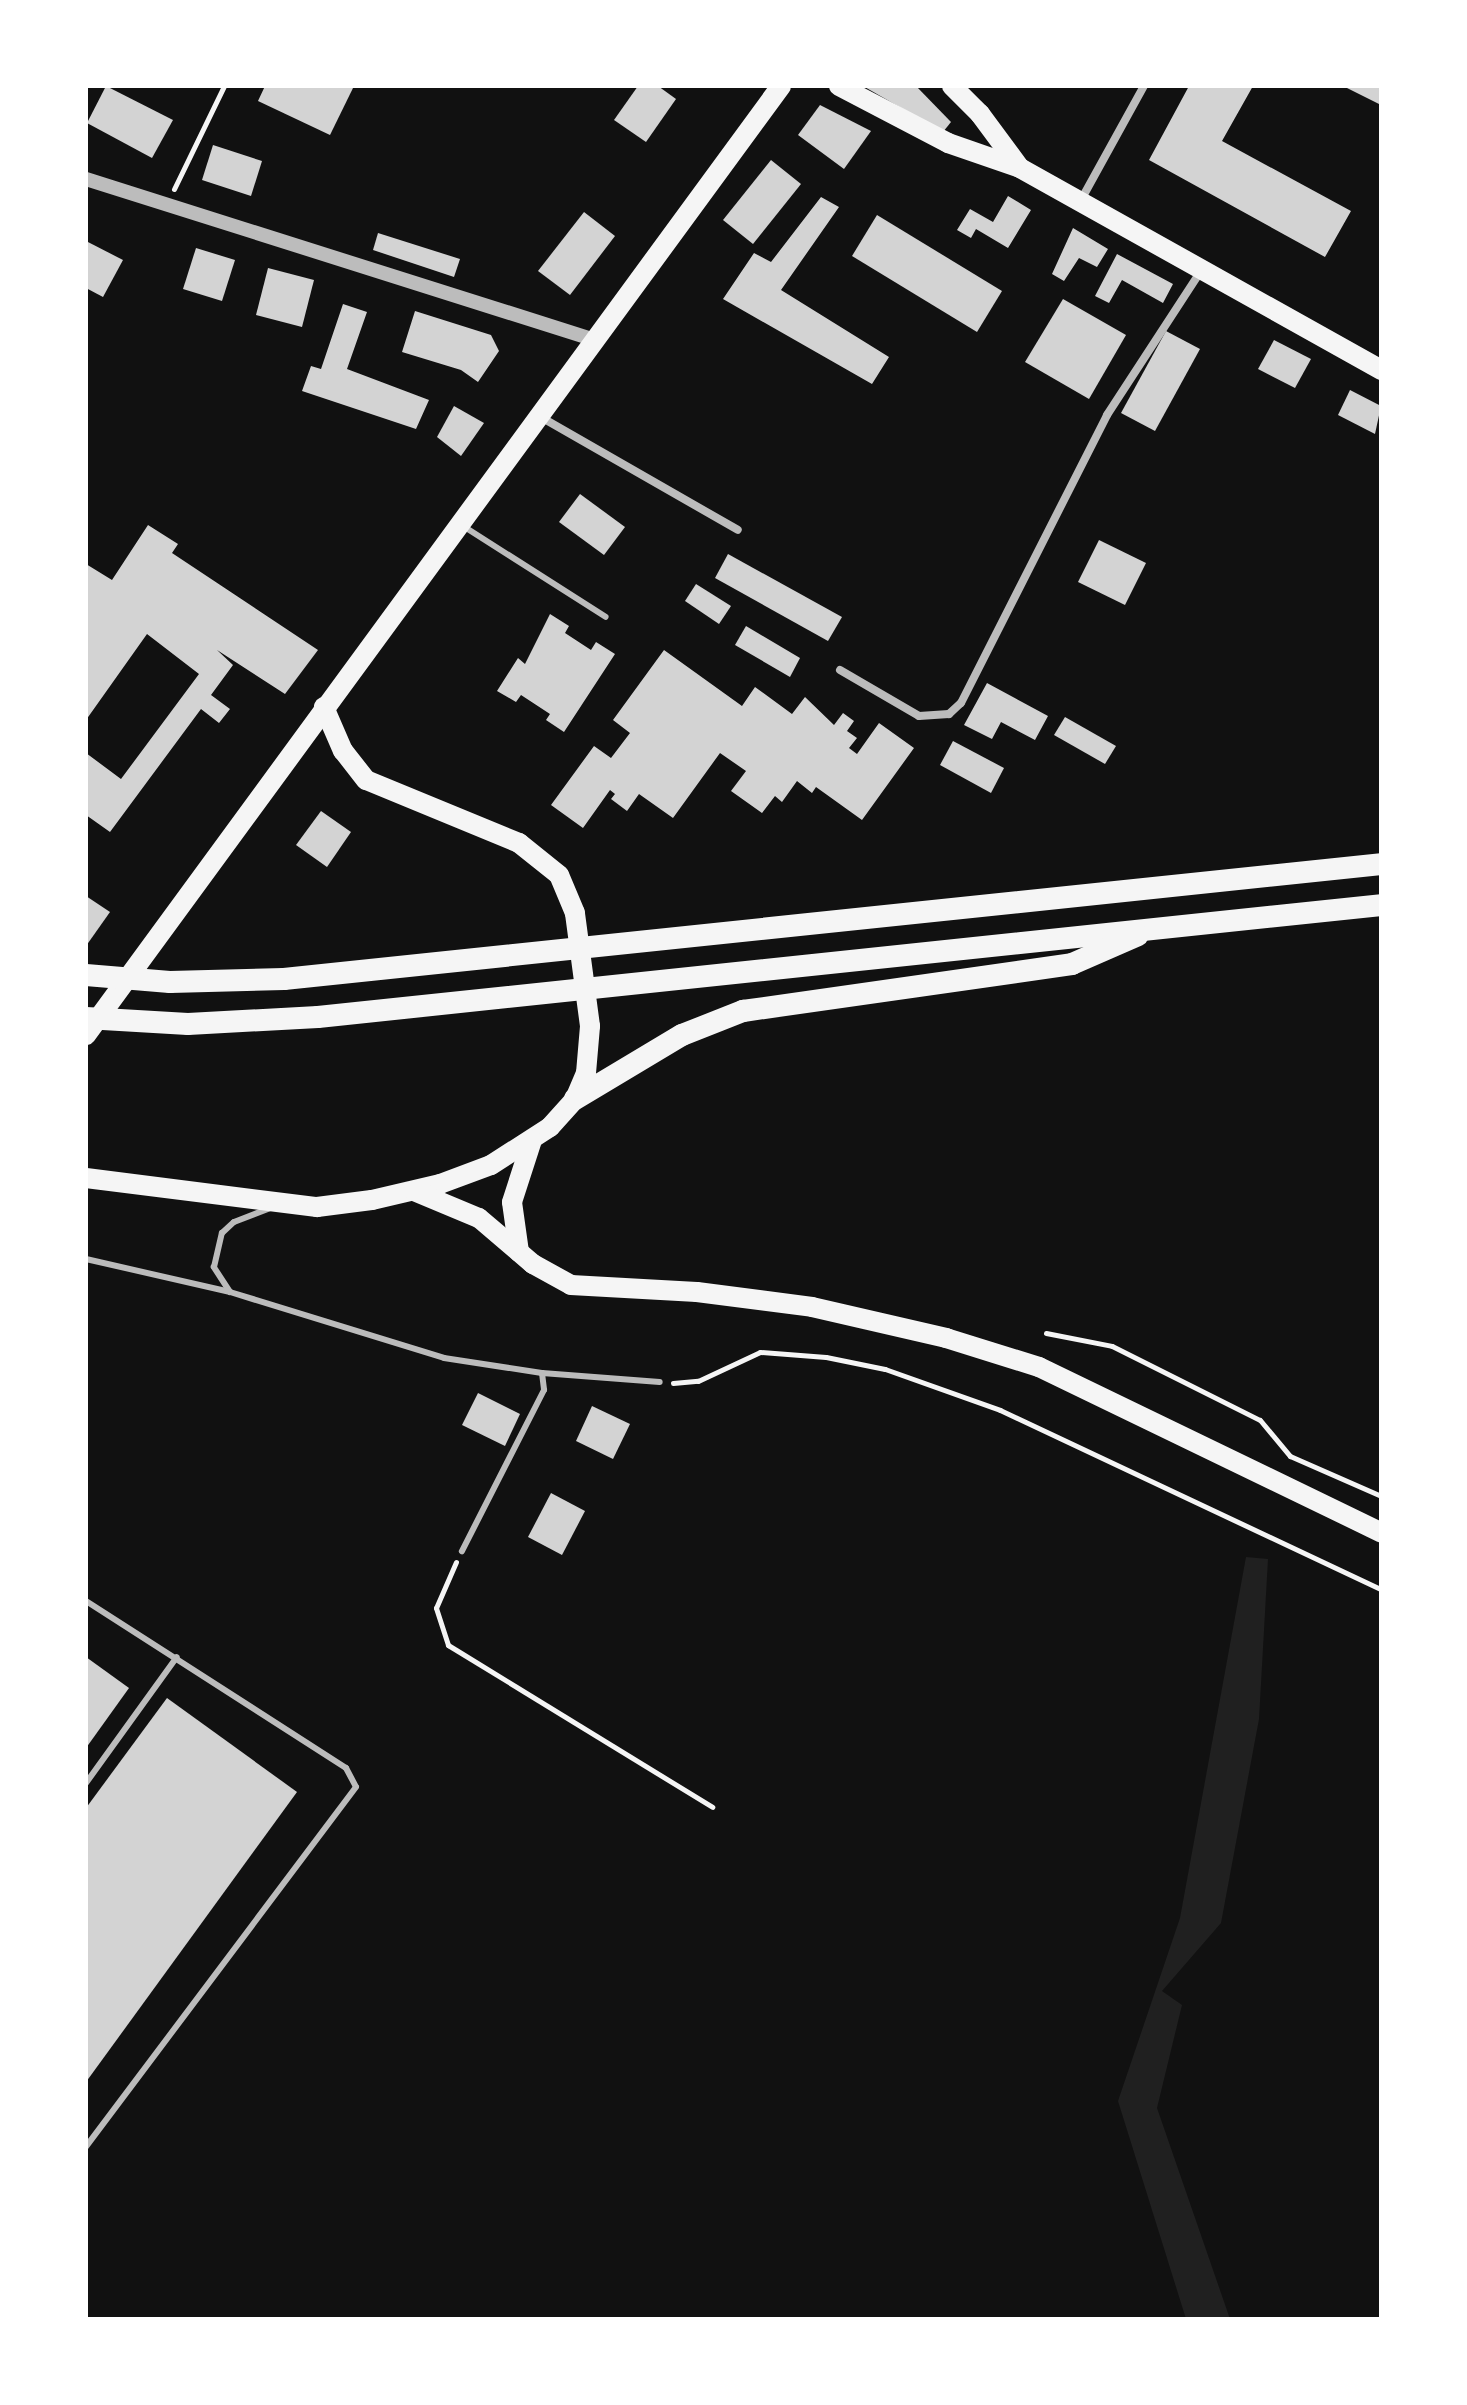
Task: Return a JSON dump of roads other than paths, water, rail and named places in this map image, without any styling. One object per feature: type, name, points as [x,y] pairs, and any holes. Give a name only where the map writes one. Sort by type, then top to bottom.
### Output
[{"type":"highway","points":[[86,975],[170,982],[284,979],[1381,864]]},
{"type":"highway","points":[[87,1028],[318,1017],[616,983],[1381,905]]},
{"type":"highway","points":[[575,1099],[682,1035],[743,1011],[1072,964],[1157,926]]},
{"type":"main road","points":[[87,1028],[781,86]]},
{"type":"main road","points":[[839,86],[948,143],[1020,168],[1079,205],[1381,370]]},
{"type":"main road","points":[[952,86],[980,114],[1020,168]]},
{"type":"main road","points":[[86,1178],[317,1207],[414,1191],[463,1177],[532,1140],[575,1099],[586,1073],[590,1026],[575,913],[559,875],[519,843],[366,780],[343,751],[324,707]]},
{"type":"main road","points":[[519,1252],[512,1202],[532,1140]]},
{"type":"main road","points":[[414,1191],[479,1218],[519,1252],[571,1285],[710,1293],[812,1307],[1015,1360],[1087,1387],[1381,1532]]},
{"type":"street","points":[[1079,205],[1144,86]]},
{"type":"street","points":[[86,179],[592,339]]},
{"type":"street","points":[[840,670],[919,716],[949,714],[961,703],[1107,415],[1201,270]]},
{"type":"street","points":[[539,416],[738,530]]},
{"type":"lane","points":[[460,524],[606,617]]},
{"type":"lane","points":[[230,1292],[214,1267],[222,1233],[234,1222],[284,1203]]},
{"type":"lane","points":[[86,1259],[230,1292],[444,1358],[542,1373],[660,1382]]},
{"type":"lane","points":[[462,1551],[544,1390],[542,1373]]},
{"type":"lane","points":[[86,1601],[346,1768],[356,1787],[87,2145]]},
{"type":"lane","points":[[86,1783],[177,1657]]}]
